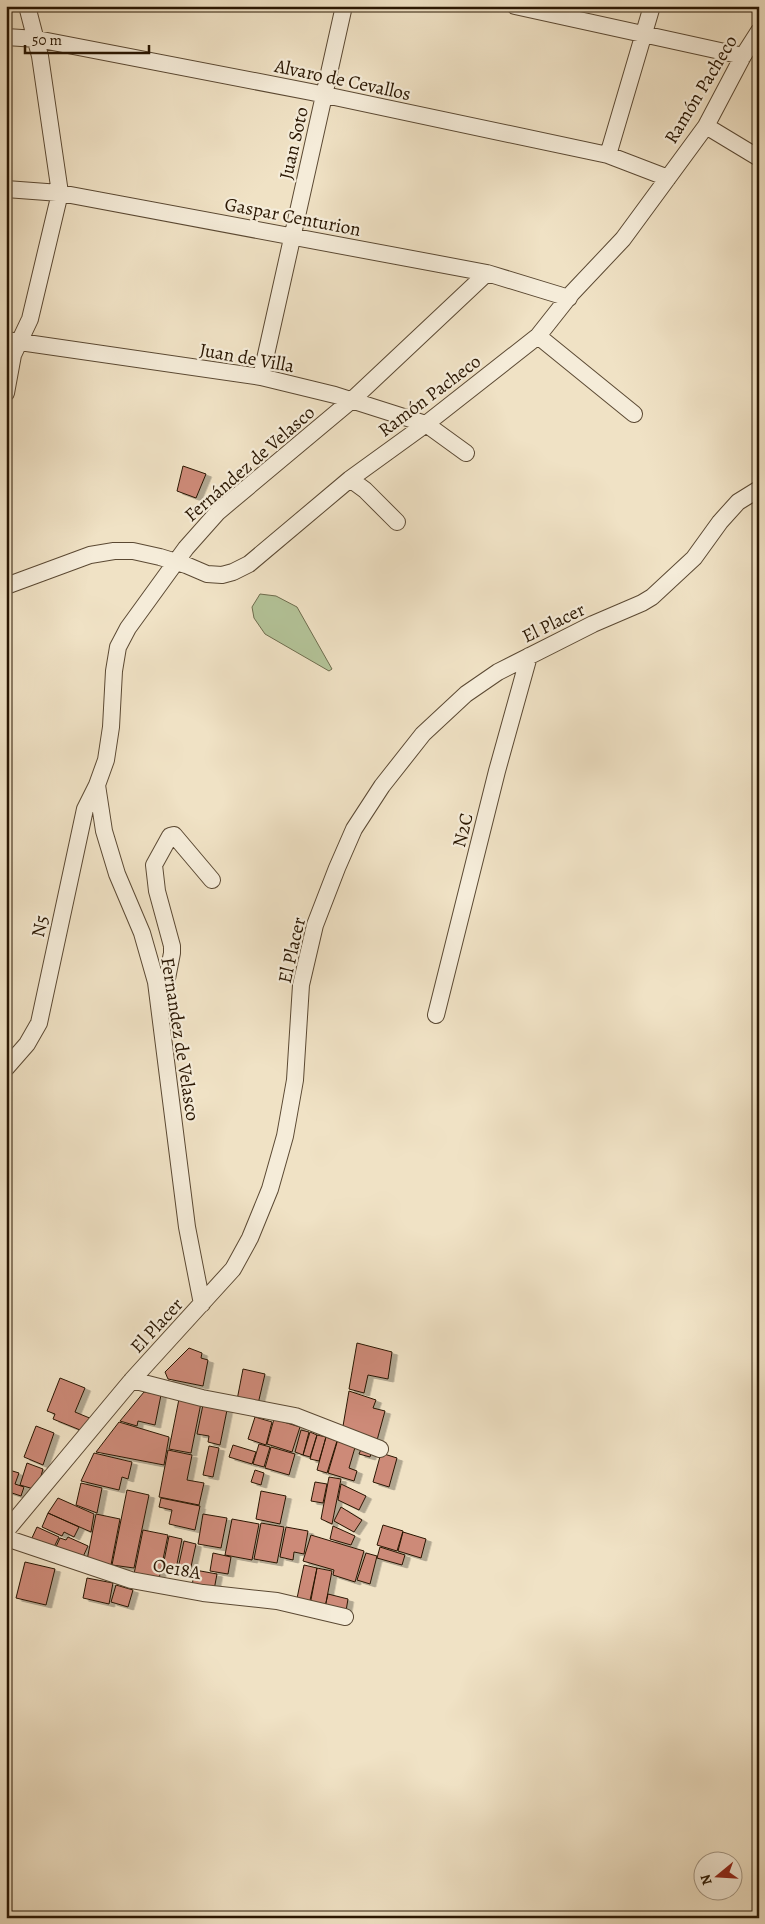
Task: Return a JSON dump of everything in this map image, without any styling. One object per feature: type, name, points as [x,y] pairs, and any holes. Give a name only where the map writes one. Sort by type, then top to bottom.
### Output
[{"type":"street","points":[[6,393],[13,355],[13,340],[30,319],[60,193],[37,39],[27,6]]},
{"type":"street","name":"Juan Soto","points":[[262,377],[344,6]]},
{"type":"street","points":[[515,6],[743,56]]},
{"type":"street","points":[[608,155],[652,6]]},
{"type":"street","name":"Ramón Pacheco","points":[[6,586],[90,555],[114,551],[133,551],[176,562],[207,574],[222,575],[249,564],[350,480],[426,424],[538,336],[569,298],[623,239],[706,126],[743,56],[759,31]]},
{"type":"street","name":"Alvaro de Cevallos","points":[[6,37],[37,39],[324,95],[608,155],[668,178]]},
{"type":"street","points":[[706,126],[759,158]]},
{"type":"street","name":"Gaspar Centurion","points":[[6,189],[60,193],[487,273],[569,298]]},
{"type":"street","name":"Fernández de Velasco","points":[[97,785],[106,760],[118,647],[128,628],[192,540],[218,512],[352,399],[487,273]]},
{"type":"street","points":[[538,336],[634,414]]},
{"type":"street","name":"Juan de Villa","points":[[13,340],[262,377],[352,399],[426,424],[466,454]]},
{"type":"street","points":[[350,480],[365,490],[397,522]]},
{"type":"street","name":"El Placer","points":[[6,1531],[132,1380],[233,1269],[250,1238],[270,1190],[285,1136],[295,1080],[301,986],[316,925],[337,868],[354,830],[382,786],[423,734],[466,694],[498,672],[593,624],[652,597],[694,558],[720,522],[738,502],[759,489]]},
{"type":"street","name":"N2C","points":[[436,1015],[497,771],[529,656]]},
{"type":"street","name":"Fernandez de Velasco","points":[[97,785],[104,831],[117,874],[142,933],[156,982],[187,1227],[202,1304]]},
{"type":"street","name":"N5","points":[[6,1068],[27,1044],[39,1023],[85,809],[97,785]]},
{"type":"street","points":[[159,1013],[172,946],[157,891],[154,865],[170,836],[174,835],[212,880]]},
{"type":"street","points":[[132,1380],[202,1398],[295,1416],[380,1449]]},
{"type":"street","name":"Oe18A","points":[[6,1538],[131,1580],[203,1593],[277,1601],[345,1617]]},
{"type":"green space","points":[[260,594],[276,596],[297,607],[332,669],[329,671],[265,634],[254,618],[252,607]]},
{"type":"building","points":[[183,466],[206,474],[196,498],[177,491]]},
{"type":"building","points":[[357,1343],[392,1352],[388,1379],[368,1375],[364,1393],[349,1389]]},
{"type":"building","points":[[189,1348],[202,1353],[201,1358],[208,1360],[203,1386],[168,1379],[165,1372]]},
{"type":"building","points":[[243,1369],[265,1374],[258,1404],[237,1400]]},
{"type":"building","points":[[60,1378],[85,1388],[75,1412],[92,1419],[85,1432],[53,1419],[55,1414],[47,1411]]},
{"type":"building","points":[[349,1391],[376,1400],[373,1408],[385,1411],[376,1444],[342,1432]]},
{"type":"building","points":[[144,1392],[161,1395],[155,1425],[138,1421],[137,1426],[120,1421]]},
{"type":"building","points":[[179,1399],[201,1403],[191,1453],[169,1449]]},
{"type":"building","points":[[203,1405],[227,1410],[220,1445],[208,1442],[209,1436],[197,1434]]},
{"type":"building","points":[[255,1417],[272,1422],[266,1445],[248,1439]]},
{"type":"building","points":[[274,1419],[300,1427],[292,1452],[267,1444]]},
{"type":"building","points":[[119,1422],[169,1437],[164,1465],[96,1452]]},
{"type":"building","points":[[36,1426],[54,1433],[43,1465],[24,1457]]},
{"type":"building","points":[[301,1430],[309,1432],[303,1455],[295,1452]]},
{"type":"building","points":[[310,1432],[317,1435],[310,1457],[303,1455]]},
{"type":"building","points":[[317,1435],[326,1437],[319,1461],[310,1459]]},
{"type":"building","points":[[326,1437],[337,1441],[327,1473],[317,1470]]},
{"type":"building","points":[[338,1439],[356,1444],[349,1468],[357,1471],[354,1481],[328,1473]]},
{"type":"building","points":[[259,1444],[270,1447],[264,1467],[253,1464]]},
{"type":"building","points":[[233,1445],[256,1452],[252,1464],[229,1457]]},
{"type":"building","points":[[209,1446],[219,1448],[213,1477],[203,1475]]},
{"type":"building","points":[[271,1447],[295,1454],[289,1475],[265,1468]]},
{"type":"building","points":[[362,1447],[372,1450],[370,1457],[359,1454]]},
{"type":"building","points":[[168,1450],[192,1455],[187,1480],[204,1483],[199,1505],[159,1497]]},
{"type":"building","points":[[94,1453],[132,1462],[128,1479],[122,1477],[119,1490],[81,1481]]},
{"type":"building","points":[[381,1453],[397,1458],[389,1487],[373,1482]]},
{"type":"building","points":[[27,1463],[43,1469],[37,1490],[20,1485]]},
{"type":"building","points":[[6,1469],[19,1473],[15,1484],[24,1487],[21,1496],[6,1491]]},
{"type":"building","points":[[255,1470],[264,1473],[261,1485],[251,1482]]},
{"type":"building","points":[[329,1477],[341,1479],[332,1524],[321,1519]]},
{"type":"building","points":[[315,1482],[327,1484],[323,1503],[311,1501]]},
{"type":"building","points":[[81,1483],[102,1488],[97,1513],[76,1505]]},
{"type":"building","points":[[341,1484],[366,1496],[359,1510],[338,1500]]},
{"type":"building","points":[[127,1490],[149,1495],[134,1568],[112,1565]]},
{"type":"building","points":[[261,1491],[286,1496],[280,1524],[256,1519]]},
{"type":"building","points":[[58,1498],[94,1514],[91,1532],[48,1513]]},
{"type":"building","points":[[161,1498],[200,1506],[195,1530],[169,1524],[172,1510],[159,1507]]},
{"type":"building","points":[[341,1507],[362,1520],[354,1532],[334,1521]]},
{"type":"building","points":[[48,1513],[79,1527],[74,1537],[64,1532],[62,1536],[42,1527]]},
{"type":"building","points":[[96,1514],[120,1519],[111,1565],[87,1560]]},
{"type":"building","points":[[203,1514],[227,1518],[221,1548],[198,1544]]},
{"type":"building","points":[[232,1519],[259,1524],[252,1560],[225,1555]]},
{"type":"building","points":[[261,1523],[284,1527],[277,1563],[254,1559]]},
{"type":"building","points":[[383,1525],[403,1531],[397,1551],[377,1545]]},
{"type":"building","points":[[333,1526],[355,1536],[351,1545],[330,1539]]},
{"type":"building","points":[[37,1527],[59,1537],[53,1549],[31,1540]]},
{"type":"building","points":[[286,1527],[308,1531],[304,1554],[294,1552],[293,1560],[280,1557]]},
{"type":"building","points":[[143,1530],[168,1535],[159,1579],[134,1574]]},
{"type":"building","points":[[403,1532],[426,1539],[421,1558],[398,1551]]},
{"type":"building","points":[[311,1535],[364,1551],[355,1582],[333,1575],[334,1570],[303,1561]]},
{"type":"building","points":[[169,1536],[182,1539],[175,1574],[162,1571]]},
{"type":"building","points":[[68,1537],[88,1546],[81,1561],[55,1549],[60,1538],[66,1540]]},
{"type":"building","points":[[184,1541],[196,1544],[189,1576],[177,1573]]},
{"type":"building","points":[[380,1547],[405,1555],[402,1565],[377,1558]]},
{"type":"building","points":[[213,1553],[231,1557],[228,1574],[210,1571]]},
{"type":"building","points":[[366,1553],[377,1556],[370,1584],[357,1580]]},
{"type":"building","points":[[25,1562],[55,1569],[46,1605],[16,1598]]},
{"type":"building","points":[[304,1565],[317,1568],[309,1605],[296,1603]]},
{"type":"building","points":[[317,1568],[332,1571],[325,1608],[310,1605]]},
{"type":"building","points":[[195,1570],[217,1574],[214,1590],[192,1585]]},
{"type":"building","points":[[87,1578],[113,1583],[109,1604],[83,1598]]},
{"type":"building","points":[[116,1585],[133,1590],[128,1607],[111,1602]]},
{"type":"building","points":[[328,1594],[348,1599],[346,1611],[325,1607]]}]
